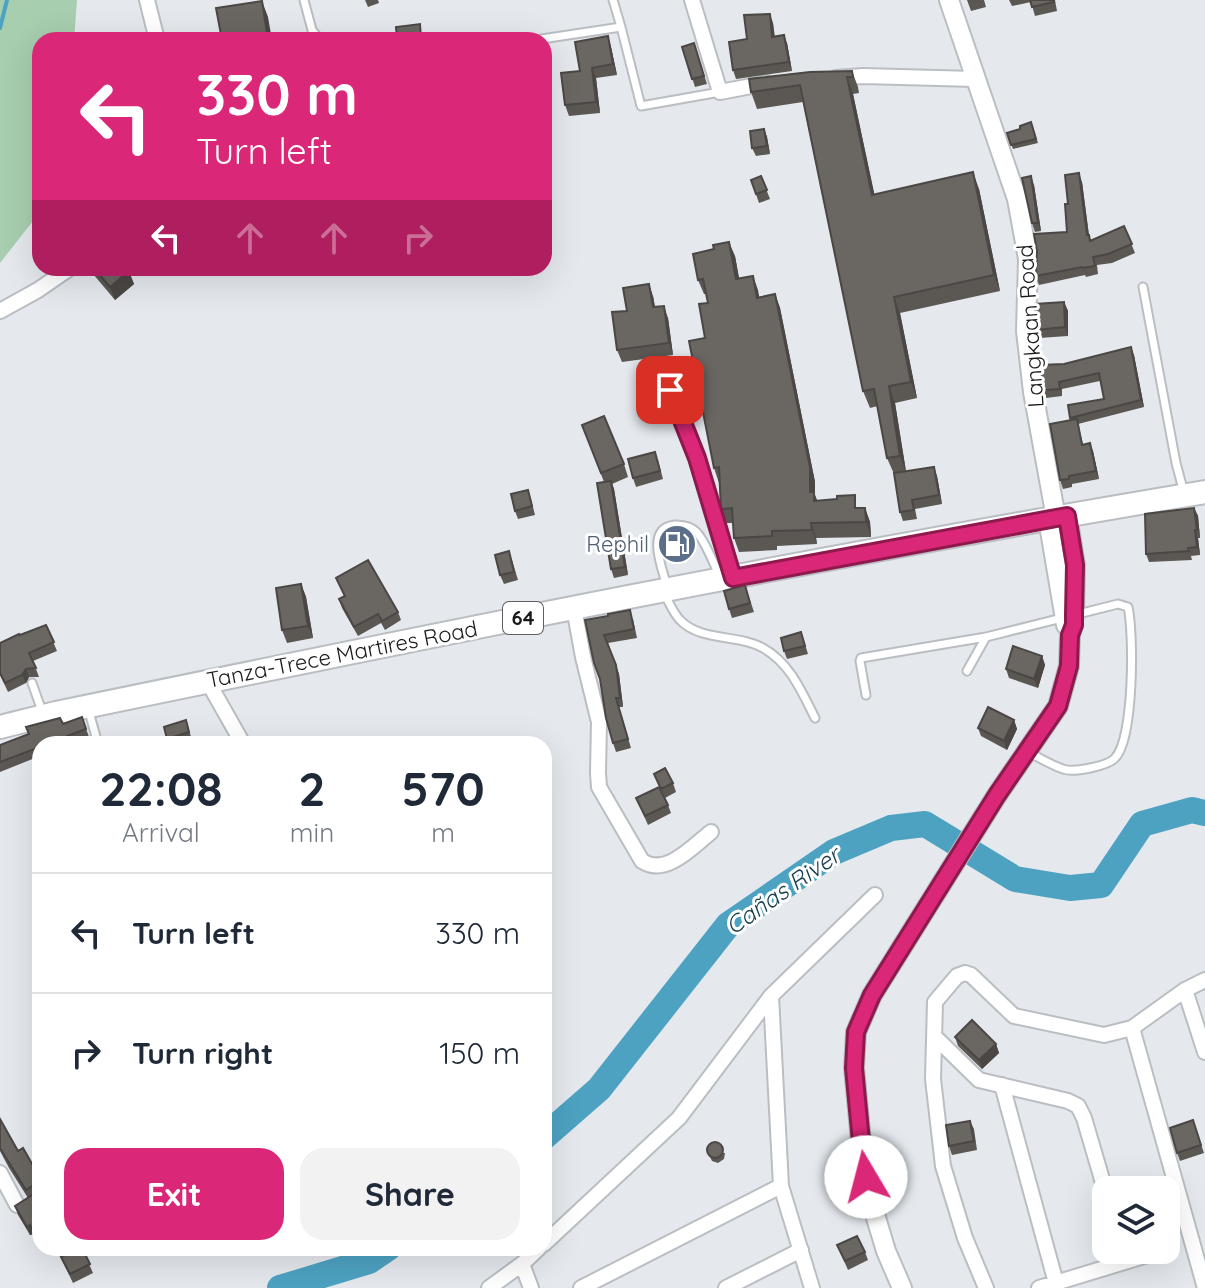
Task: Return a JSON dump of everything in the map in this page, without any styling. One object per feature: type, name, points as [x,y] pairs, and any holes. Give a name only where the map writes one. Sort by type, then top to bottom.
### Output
[{"type":"main road","name":"Tanza-Trece Martires Road","points":[[0,727],[88,706],[574,608],[1195,494]]},
{"type":"street","points":[[147,0],[155,32]]},
{"type":"street","points":[[692,0],[720,92],[775,82]]},
{"type":"street","name":"Langkaan Road","points":[[949,0],[1017,199],[1028,259],[1026,331],[1033,392],[1057,518]]},
{"type":"street","points":[[819,79],[863,76],[975,79]]},
{"type":"street","points":[[0,311],[58,276]]},
{"type":"street","points":[[902,1288],[886,1251],[871,1201],[862,1152],[854,1068],[856,1032],[872,995],[997,795],[1058,706],[1069,666],[1075,565],[1072,547],[1057,518]]},
{"type":"street","points":[[1057,518],[1053,552],[1070,622]]},
{"type":"street","points":[[1053,552],[1072,547]]},
{"type":"street","points":[[574,608],[599,722],[599,787],[642,861],[649,866],[674,862],[711,832]]},
{"type":"street","points":[[208,682],[238,736]]},
{"type":"street","points":[[552,1237],[679,1118],[771,996],[875,895]]},
{"type":"street","points":[[986,1288],[965,1238],[943,1166],[933,1079],[935,1002],[957,976],[965,973],[971,975],[1014,1016],[1104,1035],[1132,1028],[1185,990],[1205,980]]},
{"type":"street","points":[[1185,990],[1205,1052]]},
{"type":"street","points":[[771,996],[781,1186],[812,1288]]},
{"type":"street","points":[[1132,1028],[1205,1288]]},
{"type":"street","points":[[935,1037],[979,1080],[1078,1106],[1101,1176]]},
{"type":"street","points":[[1002,1085],[1056,1283]]},
{"type":"street","points":[[0,1173],[17,1205]]},
{"type":"street","points":[[581,1288],[781,1186]]},
{"type":"street","points":[[1180,1246],[1192,1242]]},
{"type":"street","points":[[726,1288],[801,1250]]},
{"type":"street","points":[[489,1288],[530,1256]]},
{"type":"street","points":[[522,1264],[531,1288]]},
{"type":"street","points":[[1039,1288],[1104,1264]]},
{"type":"lane","points":[[304,0],[314,32]]},
{"type":"lane","points":[[613,0],[641,106],[720,92]]},
{"type":"lane","points":[[552,37],[621,27]]},
{"type":"lane","points":[[1143,287],[1176,463],[1195,494]]},
{"type":"lane","points":[[661,367],[697,458],[727,579]]},
{"type":"lane","points":[[727,579],[698,534],[690,527],[674,525],[660,532],[658,551],[666,591],[682,623],[705,634],[747,641],[764,648],[783,663],[793,676],[815,718]]},
{"type":"lane","points":[[866,695],[861,658],[1070,622],[1118,604],[1128,607],[1131,619],[1131,691],[1123,747],[1114,760],[1066,771],[1028,752]]},
{"type":"lane","points":[[967,671],[986,637]]},
{"type":"lane","points":[[32,683],[43,716]]},
{"type":"lane","points":[[88,706],[96,736]]},
{"type":"green space","points":[[0,0],[77,0],[75,32],[32,32],[32,222],[0,263]]},
{"type":"building","points":[[1030,0],[1054,0],[1054,2],[1032,7]]},
{"type":"building","points":[[262,1],[267,32],[220,32],[216,8]]},
{"type":"building","points":[[770,14],[772,37],[784,35],[789,62],[733,70],[729,42],[747,39],[744,15]]},
{"type":"building","points":[[420,24],[421,32],[396,32],[396,27]]},
{"type":"building","points":[[608,36],[613,64],[592,68],[596,102],[565,105],[561,73],[580,71],[575,42]]},
{"type":"building","points":[[694,43],[704,76],[692,79],[682,47]]},
{"type":"building","points":[[852,71],[853,77],[847,77],[872,195],[973,172],[994,275],[894,297],[911,382],[889,386],[900,456],[887,458],[874,389],[863,391],[800,85],[751,92],[749,79]]},
{"type":"building","points":[[1031,122],[1036,139],[1011,145],[1007,133]]},
{"type":"building","points":[[764,129],[767,146],[752,148],[750,131]]},
{"type":"building","points":[[1079,173],[1090,241],[1124,226],[1132,244],[1093,257],[1095,266],[1036,276],[1034,234],[1067,232],[1065,175]]},
{"type":"building","points":[[761,176],[767,190],[756,194],[751,180]]},
{"type":"building","points":[[1031,176],[1038,223],[1032,223],[1022,178]]},
{"type":"building","points":[[729,242],[736,279],[753,276],[757,298],[775,294],[814,501],[855,495],[855,508],[865,508],[866,522],[811,523],[812,530],[772,531],[772,536],[734,538],[732,508],[721,509],[719,467],[714,468],[689,341],[705,338],[699,304],[708,303],[703,279],[698,280],[693,254]]},
{"type":"building","points":[[101,276],[123,276],[110,287]]},
{"type":"building","points":[[649,284],[653,307],[664,306],[669,343],[617,350],[612,312],[627,311],[623,288]]},
{"type":"building","points":[[1064,302],[1065,327],[1036,330],[1035,304]]},
{"type":"building","points":[[1131,347],[1141,400],[1070,418],[1068,405],[1104,399],[1099,373],[1059,382],[1060,389],[1044,390],[1040,365],[1064,364]]},
{"type":"building","points":[[604,416],[624,464],[601,473],[582,425]]},
{"type":"building","points":[[1077,419],[1082,445],[1090,443],[1096,471],[1060,480],[1050,424]]},
{"type":"building","points":[[655,452],[660,471],[633,478],[628,459]]},
{"type":"building","points":[[934,467],[939,495],[912,500],[914,510],[900,512],[894,473]]},
{"type":"building","points":[[611,481],[625,567],[611,569],[597,483]]},
{"type":"building","points":[[528,490],[532,506],[515,511],[511,494]]},
{"type":"building","points":[[1194,508],[1197,547],[1188,548],[1189,551],[1146,554],[1145,514]]},
{"type":"building","name":"Rephil","points":[[686,530],[691,533],[693,546],[664,550],[664,532]]},
{"type":"building","points":[[509,551],[514,572],[500,575],[495,555]]},
{"type":"building","points":[[368,560],[398,612],[382,621],[378,614],[354,627],[339,599],[345,596],[336,578]]},
{"type":"building","points":[[301,584],[308,626],[282,630],[276,588]]},
{"type":"building","points":[[745,585],[750,603],[729,609],[724,591]]},
{"type":"building","points":[[630,610],[634,629],[604,635],[616,665],[620,698],[616,698],[628,739],[613,743],[585,620]]},
{"type":"building","points":[[46,625],[54,642],[29,653],[36,668],[26,669],[22,675],[5,683],[0,673],[0,643]]},
{"type":"building","points":[[801,632],[805,646],[784,651],[781,638]]},
{"type":"building","points":[[1013,646],[1042,656],[1034,679],[1006,669]]},
{"type":"building","points":[[988,707],[1014,720],[1004,741],[978,728]]},
{"type":"building","points":[[82,717],[86,729],[67,736],[32,736],[32,750],[0,762],[0,745],[29,734],[26,727],[60,718],[63,724]]},
{"type":"building","points":[[186,720],[189,732],[166,736],[164,727]]},
{"type":"building","points":[[665,768],[673,783],[661,789],[654,774]]},
{"type":"building","points":[[659,787],[668,805],[645,816],[636,798]]},
{"type":"building","points":[[972,1020],[996,1044],[979,1060],[955,1037]]},
{"type":"building","points":[[0,1119],[18,1151],[23,1148],[32,1164],[32,1186],[26,1190],[0,1148]]},
{"type":"building","points":[[1193,1120],[1201,1145],[1177,1153],[1170,1128]]},
{"type":"building","points":[[970,1121],[974,1141],[949,1146],[946,1125]]},
{"type":"building","points":[[715,1142],[721,1144],[721,1156],[715,1158],[709,1156],[707,1150],[709,1144]]},
{"type":"building","points":[[32,1195],[32,1229],[30,1225],[27,1227],[15,1206]]},
{"type":"building","points":[[857,1236],[865,1252],[845,1261],[837,1245]]},
{"type":"building","points":[[86,1256],[90,1264],[70,1274],[61,1257]]},
{"type":"waterway","points":[[0,28],[7,0]]},
{"type":"waterway","name":"Cañas River","points":[[552,1130],[599,1089],[728,925],[834,852],[891,828],[925,824],[1015,879],[1070,888],[1101,885],[1142,824],[1192,810],[1205,813]]},
{"type":"waterway","name":"Cañas River","points":[[280,1288],[369,1261],[376,1256]]},
{"type":"place","name":"Rephil","points":[[677,544]]},
{"type":"route","points":[[670,390],[697,458],[733,578],[1067,516],[1075,565],[1074,625],[1070,635],[1069,666],[1058,706],[997,795],[872,995],[856,1032],[854,1068],[866,1177]]}]
